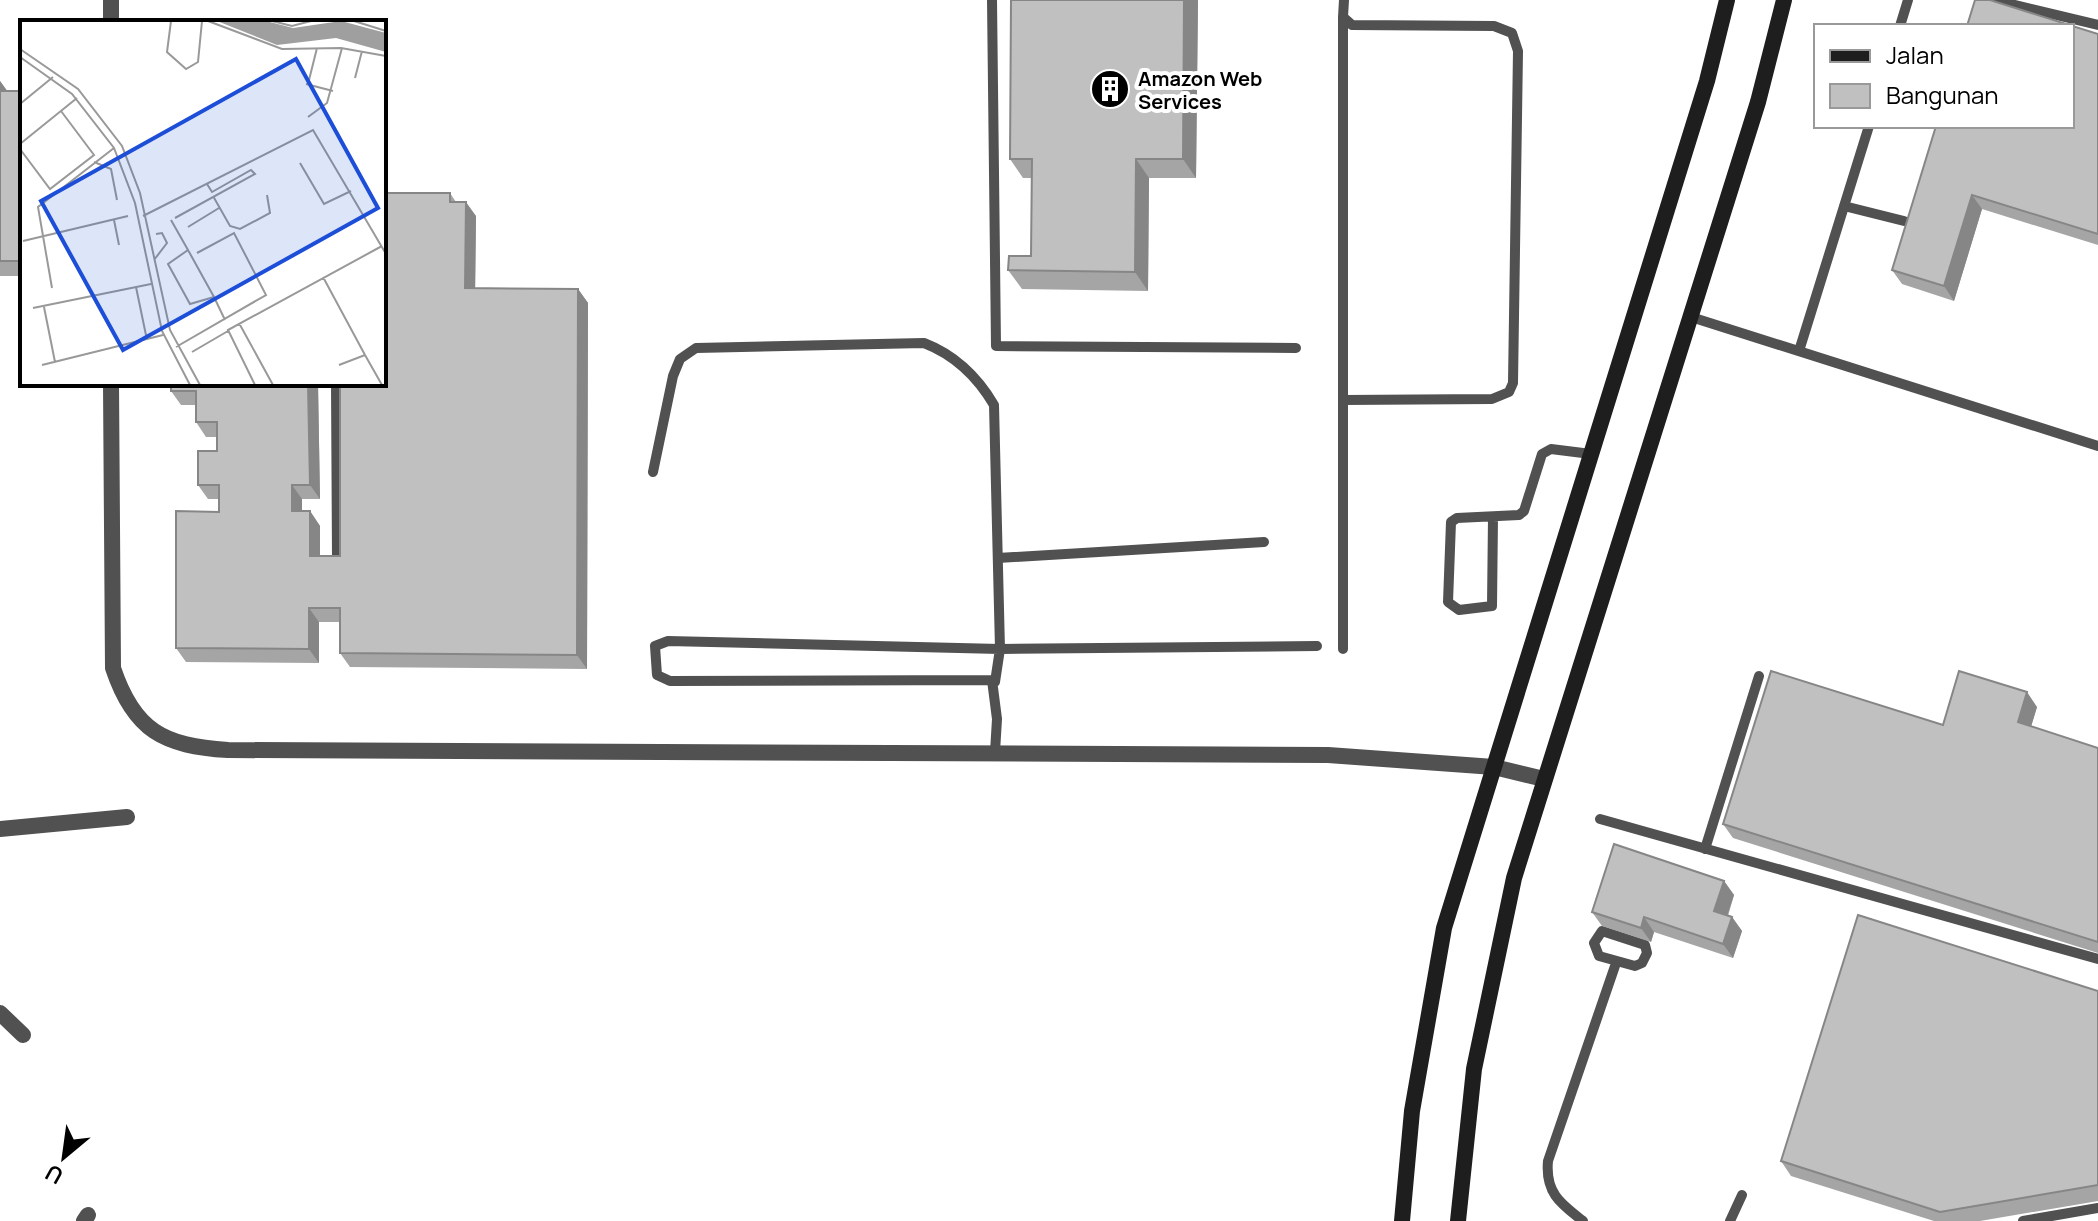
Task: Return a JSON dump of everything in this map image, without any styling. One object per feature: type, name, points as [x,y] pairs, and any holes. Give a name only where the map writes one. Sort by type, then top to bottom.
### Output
[{"type":"street","points":[[1402,1221],[1412,1111],[1444,928],[1707,81],[1727,0]]},
{"type":"street","points":[[1458,1221],[1466,1131],[1484,1011],[1514,878],[1758,102],[1784,0]]},
{"type":"street","points":[[111,386],[113,668],[124,699],[139,720],[177,744],[228,750],[1328,755],[1494,767],[1544,779]]},
{"type":"street","points":[[0,829],[127,817]]},
{"type":"lane","points":[[992,0],[996,346],[1296,348]]},
{"type":"lane","points":[[1343,649],[1344,0]]},
{"type":"lane","points":[[1901,24],[1908,0]]},
{"type":"lane","points":[[1994,0],[2098,25]]},
{"type":"lane","points":[[1343,17],[1352,25],[1361,27],[1494,26],[1512,33],[1518,51],[1513,383],[1509,392],[1492,399],[1343,400]]},
{"type":"lane","points":[[1799,351],[1868,128]]},
{"type":"lane","points":[[1844,206],[1904,221]]},
{"type":"lane","points":[[1691,317],[2098,446]]},
{"type":"lane","points":[[653,472],[673,376],[680,359],[696,348],[924,343],[956,360],[981,383],[994,405],[1000,649],[995,682],[995,752]]},
{"type":"lane","points":[[336,386],[337,558]]},
{"type":"lane","points":[[1493,517],[1492,606],[1459,610],[1448,602],[1451,522],[1457,518],[1493,517],[1512,517],[1524,511],[1538,463],[1546,451],[1591,454]]},
{"type":"lane","points":[[998,558],[1264,542]]},
{"type":"lane","points":[[995,682],[670,681],[657,675],[655,646],[668,641],[1000,649],[1317,646]]},
{"type":"lane","points":[[1705,849],[1759,676]]},
{"type":"lane","points":[[1600,819],[2098,959]]},
{"type":"lane","points":[[1602,931],[1638,940],[1647,948],[1638,965],[1616,963],[1595,951],[1594,943],[1602,931]]},
{"type":"lane","points":[[1583,1221],[1558,1203],[1551,1192],[1546,1177],[1548,1161],[1616,963]]},
{"type":"lane","points":[[1730,1221],[1742,1195]]},
{"type":"lane","points":[[2023,1221],[2098,1208]]},
{"type":"building","name":"Amazon Web Services","points":[[1011,0],[1184,0],[1183,159],[1136,159],[1135,272],[1008,270],[1009,256],[1031,256],[1032,159],[1010,159]]},
{"type":"building","points":[[1975,0],[1990,0],[2066,24],[1968,24]]},
{"type":"building","points":[[2074,26],[2098,34],[2098,234],[1972,195],[1944,286],[1892,270],[1935,128],[2074,128]]},
{"type":"building","points":[[0,91],[20,91],[20,261],[0,261]]},
{"type":"building","points":[[386,193],[450,193],[450,202],[466,202],[465,288],[578,289],[577,655],[340,653],[340,608],[309,608],[309,649],[176,648],[176,511],[219,512],[219,485],[198,485],[198,451],[217,451],[217,422],[196,422],[196,391],[171,391],[171,386],[308,386],[310,485],[292,485],[292,511],[310,511],[310,556],[340,556],[340,386],[386,386]]},
{"type":"building","points":[[1771,671],[1943,725],[1959,671],[2027,692],[2018,722],[2098,748],[2098,942],[1723,824]]},
{"type":"building","points":[[1614,844],[1724,881],[1714,911],[1732,917],[1723,944],[1644,917],[1641,928],[1592,912]]},
{"type":"building","points":[[1858,915],[2098,991],[2098,1185],[1940,1212],[1781,1161]]},
{"type":"place","name":"Amazon Web Services","points":[[1110,89]]}]
